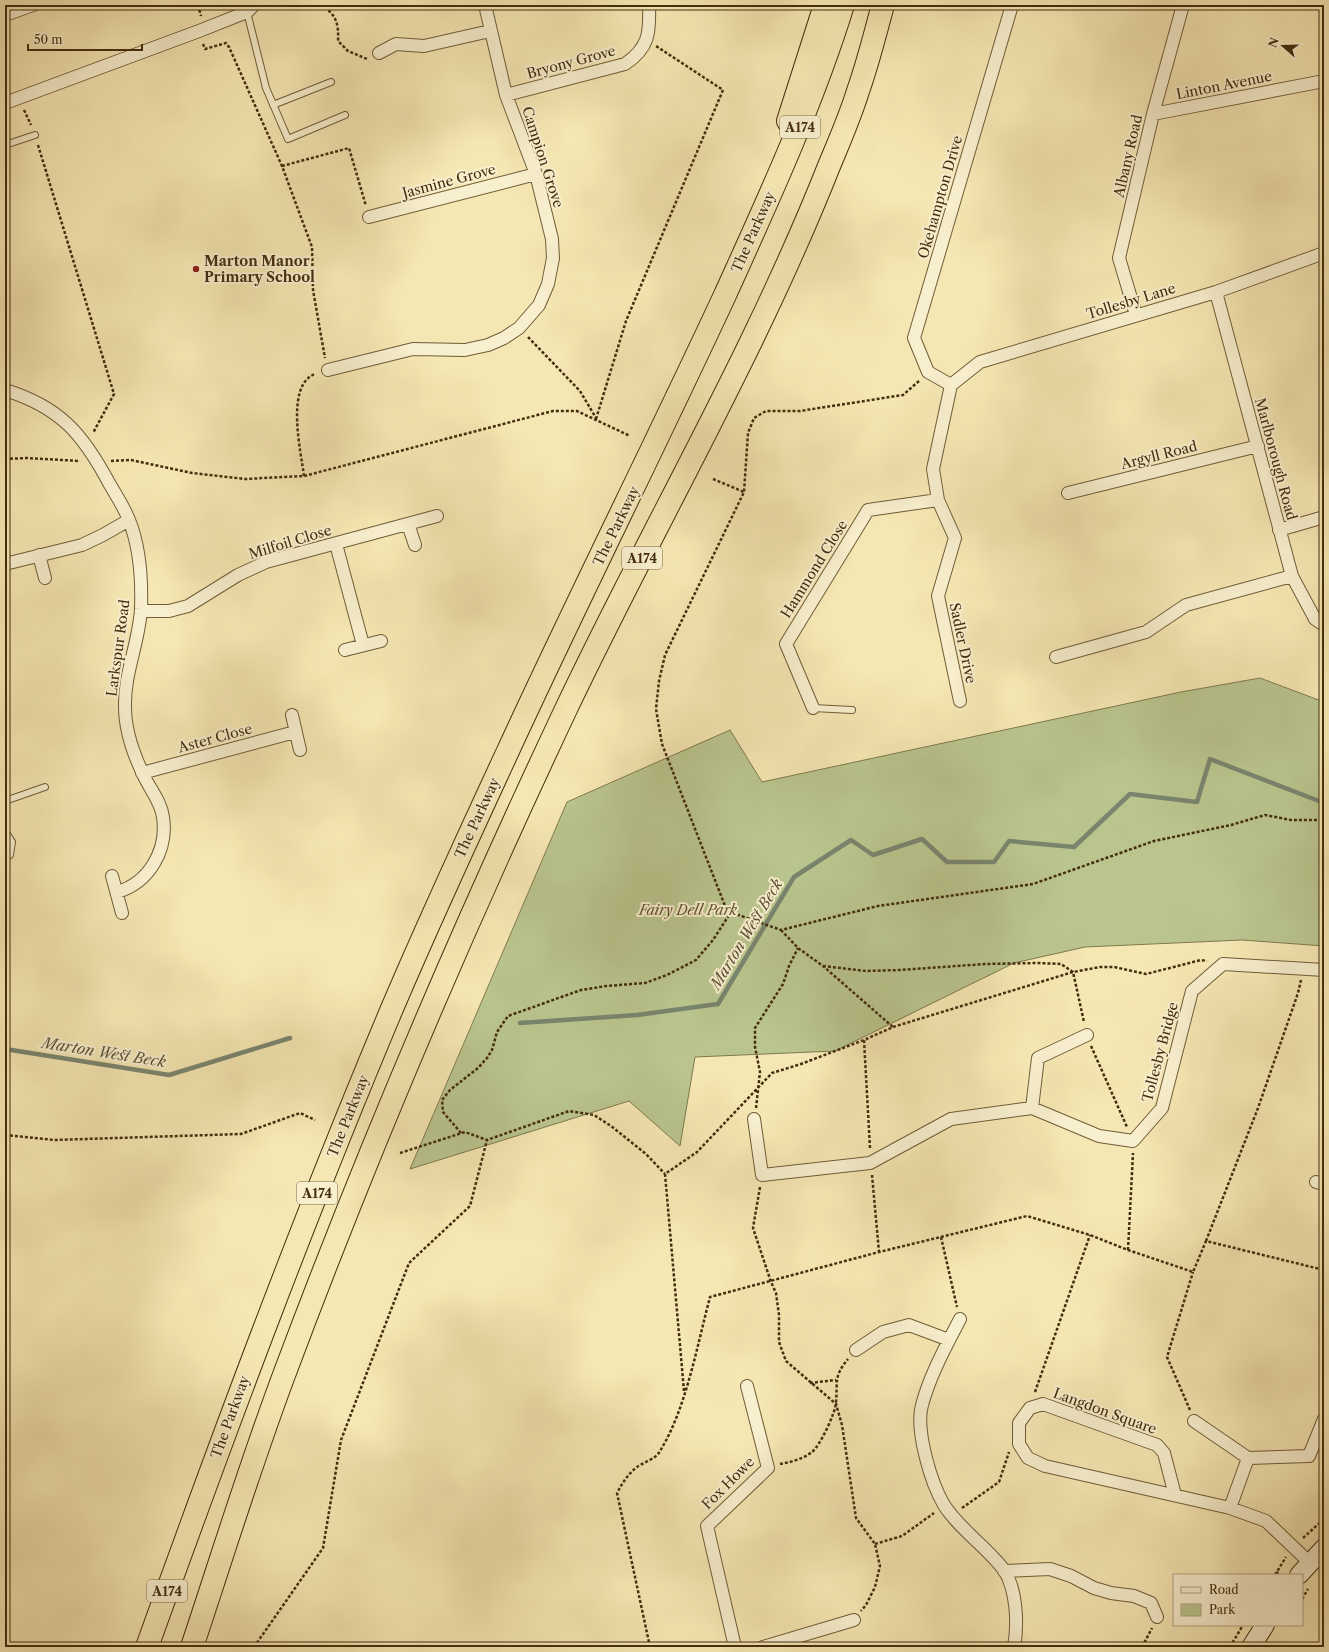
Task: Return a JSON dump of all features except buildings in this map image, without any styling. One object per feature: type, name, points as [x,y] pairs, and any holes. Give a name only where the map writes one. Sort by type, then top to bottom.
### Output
[{"type":"highway","points":[[748,246],[825,5]]},
{"type":"highway","name":"The Parkway","points":[[147,1647],[236,1398],[339,1137],[392,1008],[459,857],[531,702],[639,479],[748,246],[805,115],[843,5]]},
{"type":"highway","name":"A174","points":[[192,1647],[285,1372],[345,1213],[412,1050],[490,875],[569,704],[693,459],[781,280],[815,202],[858,94],[883,5]]},
{"type":"highway","name":"A174","points":[[867,63],[891,5]]},
{"type":"street","points":[[5,15],[33,5]]},
{"type":"street","name":"Campion Grove","points":[[328,370],[413,349],[465,350],[488,345],[504,338],[519,328],[539,305],[548,284],[553,258],[552,239],[536,174],[506,95],[485,5]]},
{"type":"street","name":"Bryony Grove","points":[[506,95],[625,64],[638,55],[646,40],[650,26],[649,5]]},
{"type":"street","name":"Okehampton Drive","points":[[928,372],[914,338],[1012,5]]},
{"type":"street","name":"Albany Road","points":[[1136,315],[1119,258],[1153,114],[1183,5]]},
{"type":"street","points":[[5,103],[199,31],[250,8]]},
{"type":"street","points":[[379,53],[396,44],[424,46],[490,31]]},
{"type":"street","name":"Linton Avenue","points":[[1153,114],[1324,81]]},
{"type":"street","name":"Jasmine Grove","points":[[369,217],[536,174]]},
{"type":"street","name":"Tollesby Lane","points":[[951,385],[980,362],[1216,292],[1324,253]]},
{"type":"street","name":"Marlborough Road","points":[[1216,292],[1292,576],[1315,619],[1324,624]]},
{"type":"street","points":[[928,372],[951,385]]},
{"type":"street","name":"Sadler Drive","points":[[951,385],[933,470],[938,500],[955,538],[938,596],[960,701]]},
{"type":"street","name":"Larkspur Road","points":[[5,390],[35,402],[53,412],[72,427],[87,444],[130,520],[136,545],[141,575],[141,611],[136,646],[126,676],[124,708],[129,740],[142,773],[159,804],[163,817],[161,847],[149,872],[128,889],[117,892]]},
{"type":"street","name":"Argyll Road","points":[[1068,493],[1258,446]]},
{"type":"street","name":"Hammond Close","points":[[813,708],[786,644],[868,510],[938,500]]},
{"type":"street","name":"Milfoil Close","points":[[141,611],[169,611],[188,606],[238,575],[266,562],[437,516]]},
{"type":"street","points":[[1279,530],[1324,517]]},
{"type":"street","points":[[5,564],[82,545],[130,520]]},
{"type":"street","points":[[408,524],[415,545]]},
{"type":"street","points":[[336,544],[363,645]]},
{"type":"street","points":[[39,555],[45,578]]},
{"type":"street","points":[[1056,657],[1146,632],[1186,605],[1292,576]]},
{"type":"street","points":[[345,650],[381,641]]},
{"type":"street","points":[[292,715],[300,750]]},
{"type":"street","name":"Aster Close","points":[[142,773],[295,732]]},
{"type":"street","points":[[112,876],[122,913]]},
{"type":"street","points":[[1223,964],[1324,970]]},
{"type":"street","name":"Tollesby Bridge","points":[[1133,1142],[1162,1108],[1192,991],[1223,964]]},
{"type":"street","points":[[1032,1108],[1038,1058],[1087,1035]]},
{"type":"street","points":[[754,1119],[762,1175],[870,1163],[951,1119],[1032,1108],[1099,1136],[1133,1142]]},
{"type":"street","points":[[960,1319],[949,1340],[922,1406],[920,1423],[925,1458],[944,1504],[1004,1571],[1015,1599],[1016,1635],[1014,1647]]},
{"type":"street","points":[[856,1350],[883,1332],[909,1326],[949,1340]]},
{"type":"street","name":"Fox Howe","points":[[735,1647],[707,1526],[768,1468],[747,1386]]},
{"type":"street","name":"Langdon Square","points":[[1030,1408],[1043,1404],[1157,1445],[1164,1453],[1175,1495]]},
{"type":"street","points":[[1030,1408],[1019,1423],[1019,1444],[1028,1458],[1045,1466],[1230,1508],[1266,1521],[1304,1569],[1324,1548]]},
{"type":"street","points":[[1194,1421],[1248,1458],[1309,1456],[1324,1419]]},
{"type":"street","points":[[1230,1508],[1248,1458]]},
{"type":"street","points":[[1004,1571],[1050,1568],[1071,1576],[1094,1588],[1111,1593],[1134,1596],[1151,1603],[1157,1617]]},
{"type":"street","points":[[763,1647],[854,1620]]},
{"type":"street","points":[[1251,1647],[1264,1626]]},
{"type":"lane","points":[[250,8],[266,88],[288,139],[345,115]]},
{"type":"lane","points":[[273,105],[331,82]]},
{"type":"lane","points":[[5,145],[35,135]]},
{"type":"lane","points":[[813,708],[852,710]]},
{"type":"lane","points":[[5,801],[45,788]]},
{"type":"lane","points":[[5,831],[12,842],[10,855]]},
{"type":"path","points":[[198,5],[202,15],[195,18],[205,49],[221,43],[226,43],[229,46],[282,166],[312,247],[313,290],[328,370],[311,376],[301,389],[296,409],[304,476]]},
{"type":"path","points":[[320,5],[327,8],[335,17],[339,28],[338,41],[348,51],[366,59],[379,53]]},
{"type":"path","points":[[596,419],[626,321],[723,90],[646,40]]},
{"type":"path","points":[[18,98],[35,135],[114,394],[87,444]]},
{"type":"path","points":[[282,166],[348,148],[369,217]]},
{"type":"path","points":[[519,328],[580,391],[596,419]]},
{"type":"path","points":[[928,372],[903,395],[800,411],[766,411],[754,418],[748,433],[744,492],[665,655],[659,681],[656,709],[662,744],[727,911],[774,929],[781,930],[878,906],[1033,884],[1154,841],[1231,825],[1265,815],[1291,820],[1324,820]]},
{"type":"path","points":[[5,458],[98,462],[131,460],[192,473],[245,479],[304,476],[553,411],[577,411],[630,436]]},
{"type":"path","points":[[713,479],[744,492]]},
{"type":"path","points":[[461,1133],[443,1112],[442,1100],[450,1090],[478,1068],[487,1058],[492,1050],[497,1032],[508,1016],[581,990],[606,986],[645,983],[667,975],[696,960],[713,940],[731,912]]},
{"type":"path","points":[[781,930],[798,948],[823,966],[893,1027]]},
{"type":"path","points":[[754,1119],[760,1072],[755,1047],[755,1028],[784,984],[789,966],[798,948]]},
{"type":"path","points":[[665,1174],[697,1152],[772,1072],[801,1064],[864,1040],[893,1027],[1073,972],[1100,967],[1114,967],[1146,974],[1201,960],[1223,964]]},
{"type":"path","points":[[823,966],[866,971],[985,964],[1039,963],[1062,964],[1073,972],[1087,1035],[1133,1142],[1128,1250]]},
{"type":"path","points":[[1194,1421],[1167,1357],[1193,1272],[1263,1094],[1298,993],[1303,968]]},
{"type":"path","points":[[864,1040],[870,1163],[879,1252]]},
{"type":"path","points":[[400,1152],[465,1132],[487,1140],[569,1111],[594,1115],[611,1126],[646,1154],[665,1174],[684,1394]]},
{"type":"path","points":[[5,1135],[54,1140],[242,1134],[300,1113],[315,1120]]},
{"type":"path","points":[[254,1647],[323,1548],[341,1440],[410,1263],[470,1206],[487,1140]]},
{"type":"path","points":[[762,1175],[753,1228],[776,1293],[779,1315],[779,1342],[786,1361],[836,1404]]},
{"type":"path","points":[[650,1647],[617,1493],[625,1477],[638,1466],[659,1454],[667,1439],[684,1394],[710,1297],[771,1282],[879,1252],[1028,1216],[1090,1235],[1128,1250],[1193,1272]]},
{"type":"path","points":[[1030,1408],[1090,1235]]},
{"type":"path","points":[[941,1237],[960,1319]]},
{"type":"path","points":[[1206,1241],[1324,1270]]},
{"type":"path","points":[[854,1620],[866,1605],[875,1587],[880,1566],[875,1544],[856,1518],[842,1426],[836,1404],[836,1380],[843,1365],[856,1350]]},
{"type":"path","points":[[810,1383],[836,1380]]},
{"type":"path","points":[[768,1468],[796,1460],[813,1452],[825,1433],[836,1404]]},
{"type":"path","points":[[953,1515],[999,1482],[1019,1423]]},
{"type":"path","points":[[875,1544],[902,1536],[926,1520],[944,1504]]},
{"type":"path","points":[[1142,1647],[1157,1617]]},
{"type":"path","points":[[1230,1647],[1242,1626]]},
{"type":"green space","name":"Fairy Dell Park","points":[[1260,678],[1324,702],[1324,946],[1242,940],[1085,947],[1014,963],[835,1051],[695,1057],[680,1146],[629,1101],[410,1169],[567,802],[730,730],[762,782],[1181,692]]},
{"type":"waterway","name":"Marton West Beck","points":[[520,1023],[637,1015],[718,1004],[794,877],[851,840],[873,855],[922,839],[947,862],[994,862],[1009,841],[1074,847],[1130,794],[1197,802],[1210,759],[1324,803]]},
{"type":"waterway","name":"Marton West Beck","points":[[5,1049],[169,1075],[290,1038]]},
{"type":"place","name":"Marton Manor Primary School","points":[[196,269]]}]
